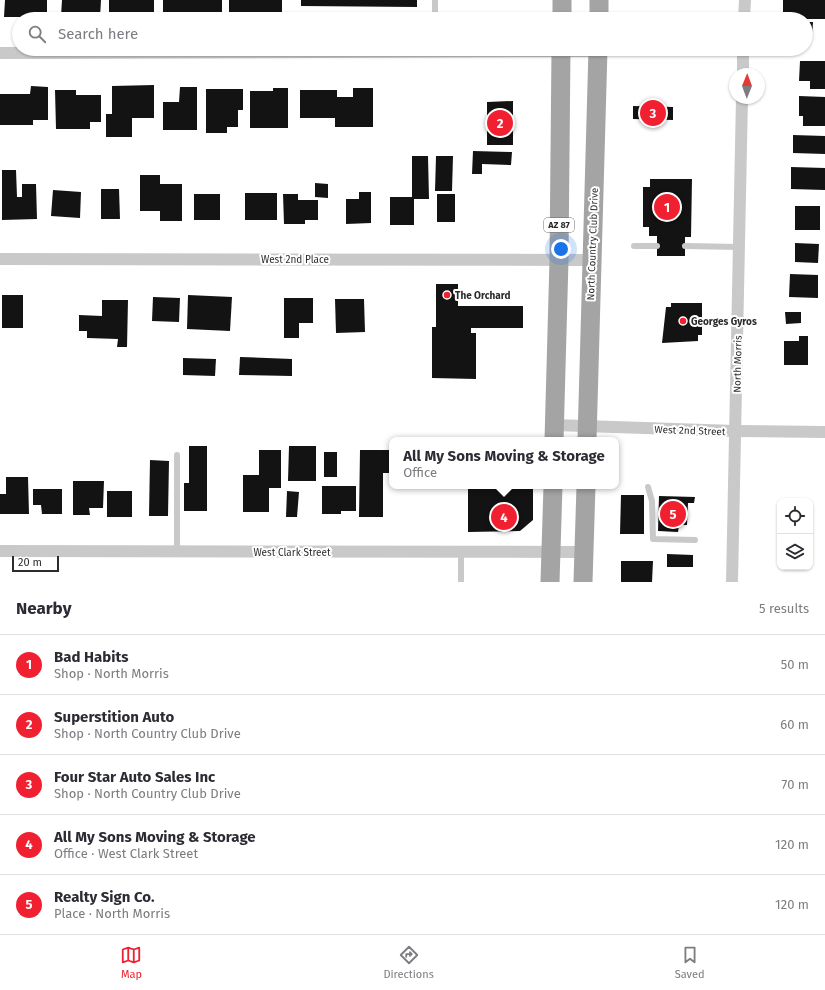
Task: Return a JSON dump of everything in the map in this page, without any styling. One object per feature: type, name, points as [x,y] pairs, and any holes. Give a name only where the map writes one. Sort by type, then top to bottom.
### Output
[{"type":"main road","points":[[562,0],[562,12]]},
{"type":"main road","points":[[599,12],[600,0]]},
{"type":"main road","name":"AZ 87","points":[[554,433],[559,260],[561,56]]},
{"type":"main road","name":"North Country Club Drive","points":[[587,433],[597,56]]},
{"type":"main road","points":[[550,582],[553,489]]},
{"type":"main road","points":[[583,582],[586,489]]},
{"type":"street","points":[[744,0],[744,12]]},
{"type":"street","points":[[0,53],[12,53]]},
{"type":"street","points":[[743,56],[743,68]]},
{"type":"street","name":"North Morris","points":[[732,582],[742,104]]},
{"type":"street","name":"West 2nd Place","points":[[0,259],[591,260]]},
{"type":"street","name":"West 2nd Street","points":[[554,433],[735,431],[825,432]]},
{"type":"street","name":"West Clark Street","points":[[0,551],[584,552]]},
{"type":"lane","points":[[435,0],[435,12]]},
{"type":"lane","points":[[634,246],[657,246]]},
{"type":"lane","points":[[685,246],[739,247]]},
{"type":"lane","points":[[177,454],[177,551]]},
{"type":"lane","points":[[648,487],[652,501],[652,539],[695,540]]},
{"type":"lane","points":[[461,551],[461,582]]},
{"type":"building","points":[[5,0],[47,0],[47,12],[12,12],[12,17],[4,17]]},
{"type":"building","points":[[62,0],[101,0],[100,12],[61,12]]},
{"type":"building","points":[[109,0],[154,0],[154,12],[109,12]]},
{"type":"building","points":[[163,0],[222,0],[222,12],[163,12]]},
{"type":"building","points":[[229,0],[282,0],[282,12],[229,12]]},
{"type":"building","points":[[301,0],[417,0],[417,7],[301,6]]},
{"type":"building","points":[[783,0],[825,0],[825,19],[813,19],[813,12],[783,12]]},
{"type":"building","points":[[800,61],[825,61],[825,89],[810,89],[810,81],[799,81]]},
{"type":"building","points":[[154,85],[154,118],[132,118],[132,137],[106,137],[106,114],[112,114],[112,86]]},
{"type":"building","points":[[31,86],[48,87],[48,120],[33,120],[33,125],[0,125],[0,94],[30,94]]},
{"type":"building","points":[[180,87],[197,87],[197,130],[163,130],[163,102],[179,102]]},
{"type":"building","points":[[273,88],[288,88],[288,128],[250,128],[250,91],[273,91]]},
{"type":"building","points":[[353,88],[373,88],[373,127],[335,127],[335,118],[300,118],[300,90],[337,90],[337,97],[353,97]]},
{"type":"building","points":[[206,89],[243,89],[243,110],[238,110],[238,127],[227,127],[227,133],[206,133]]},
{"type":"building","points":[[55,90],[76,90],[76,95],[101,95],[101,122],[90,122],[90,129],[56,129]]},
{"type":"building","points":[[799,96],[825,97],[825,126],[803,126],[803,116],[799,116]]},
{"type":"building","points":[[513,101],[513,145],[487,145],[487,102]]},
{"type":"building","points":[[633,106],[673,107],[673,120],[633,119]]},
{"type":"building","points":[[793,135],[825,136],[825,154],[793,153]]},
{"type":"building","points":[[473,151],[512,152],[511,165],[482,164],[482,174],[472,174]]},
{"type":"building","points":[[412,156],[428,156],[429,199],[414,199],[414,225],[390,225],[390,197],[412,197]]},
{"type":"building","points":[[436,156],[453,156],[452,191],[435,191]]},
{"type":"building","points":[[791,167],[825,168],[825,190],[791,189]]},
{"type":"building","points":[[2,170],[16,170],[17,197],[22,197],[22,184],[36,184],[37,219],[2,220]]},
{"type":"building","points":[[140,175],[160,175],[160,184],[182,184],[182,221],[160,221],[160,211],[140,211]]},
{"type":"building","points":[[650,179],[692,179],[691,237],[685,237],[685,256],[657,256],[657,236],[649,236],[649,227],[643,227],[643,187],[650,187]]},
{"type":"building","points":[[315,183],[328,184],[328,198],[315,197]]},
{"type":"building","points":[[101,189],[119,189],[120,219],[101,219]]},
{"type":"building","points":[[53,190],[81,192],[80,218],[51,216]]},
{"type":"building","points":[[359,192],[371,192],[371,223],[346,224],[346,199],[359,199]]},
{"type":"building","points":[[245,193],[277,193],[277,220],[245,220]]},
{"type":"building","points":[[194,194],[220,194],[220,220],[194,220]]},
{"type":"building","points":[[283,194],[298,194],[298,200],[318,200],[318,220],[305,220],[305,224],[284,224]]},
{"type":"building","points":[[437,194],[455,194],[455,222],[437,222]]},
{"type":"building","points":[[795,206],[820,206],[820,230],[795,230]]},
{"type":"building","points":[[795,243],[819,244],[818,263],[795,262]]},
{"type":"building","points":[[790,274],[818,275],[818,298],[789,297]]},
{"type":"building","points":[[436,284],[458,284],[458,306],[523,306],[523,328],[471,328],[471,333],[476,333],[476,379],[432,378],[432,327],[436,327]]},
{"type":"building","points":[[2,295],[23,295],[23,328],[2,328]]},
{"type":"building","points":[[188,295],[232,297],[230,331],[187,329]]},
{"type":"building","points":[[153,297],[180,298],[179,322],[152,321]]},
{"type":"building","points":[[284,298],[313,298],[313,323],[299,323],[299,338],[284,338]]},
{"type":"building","points":[[335,299],[364,299],[365,332],[336,333]]},
{"type":"building","points":[[102,300],[128,300],[127,347],[117,347],[118,339],[87,338],[87,331],[79,331],[79,315],[102,316]]},
{"type":"building","name":"Georges Gyros","points":[[671,303],[702,303],[702,335],[698,335],[698,341],[662,343],[666,307],[671,307]]},
{"type":"building","points":[[785,312],[801,312],[801,323],[786,324]]},
{"type":"building","points":[[799,336],[808,336],[808,365],[784,365],[784,341],[799,341]]},
{"type":"building","points":[[240,357],[292,359],[292,376],[239,375]]},
{"type":"building","points":[[183,358],[216,359],[215,376],[183,375]]},
{"type":"building","points":[[189,446],[207,446],[207,511],[184,511],[184,483],[189,483]]},
{"type":"building","points":[[289,446],[316,446],[316,481],[288,481]]},
{"type":"building","points":[[259,450],[281,450],[281,488],[269,488],[269,512],[243,512],[243,475],[259,475]]},
{"type":"building","points":[[360,450],[389,450],[389,473],[383,473],[383,517],[359,517]]},
{"type":"building","points":[[324,452],[337,452],[337,477],[324,477]]},
{"type":"building","points":[[150,460],[169,461],[168,516],[149,516]]},
{"type":"building","points":[[6,477],[28,477],[29,514],[0,514],[0,494],[6,494]]},
{"type":"building","points":[[73,481],[104,481],[103,508],[89,508],[90,515],[73,515]]},
{"type":"building","points":[[322,486],[356,486],[356,511],[341,511],[341,514],[322,514]]},
{"type":"building","points":[[33,489],[62,489],[62,514],[42,514],[41,505],[33,505]]},
{"type":"building","points":[[468,489],[533,489],[533,520],[520,531],[468,532]]},
{"type":"building","points":[[107,491],[132,491],[132,517],[107,517]]},
{"type":"building","points":[[287,491],[299,492],[297,517],[286,517]]},
{"type":"building","points":[[621,495],[644,495],[644,534],[620,534]]},
{"type":"building","points":[[659,496],[695,497],[694,503],[688,503],[687,525],[679,525],[678,532],[658,531]]},
{"type":"building","points":[[667,554],[693,555],[693,567],[667,567]]},
{"type":"building","points":[[621,561],[653,561],[652,582],[621,582]]},
{"type":"place","name":"Four Star Auto Sales Inc","points":[[653,113]]},
{"type":"place","name":"Superstition Auto","points":[[500,123]]},
{"type":"place","name":"Bad Habits","points":[[667,207]]},
{"type":"place","name":"The Orchard","points":[[447,295]]},
{"type":"place","name":"Georges Gyros","points":[[683,321]]},
{"type":"place","name":"Realty Sign Co.","points":[[673,514]]},
{"type":"place","name":"All My Sons Moving & Storage","points":[[504,517]]}]
